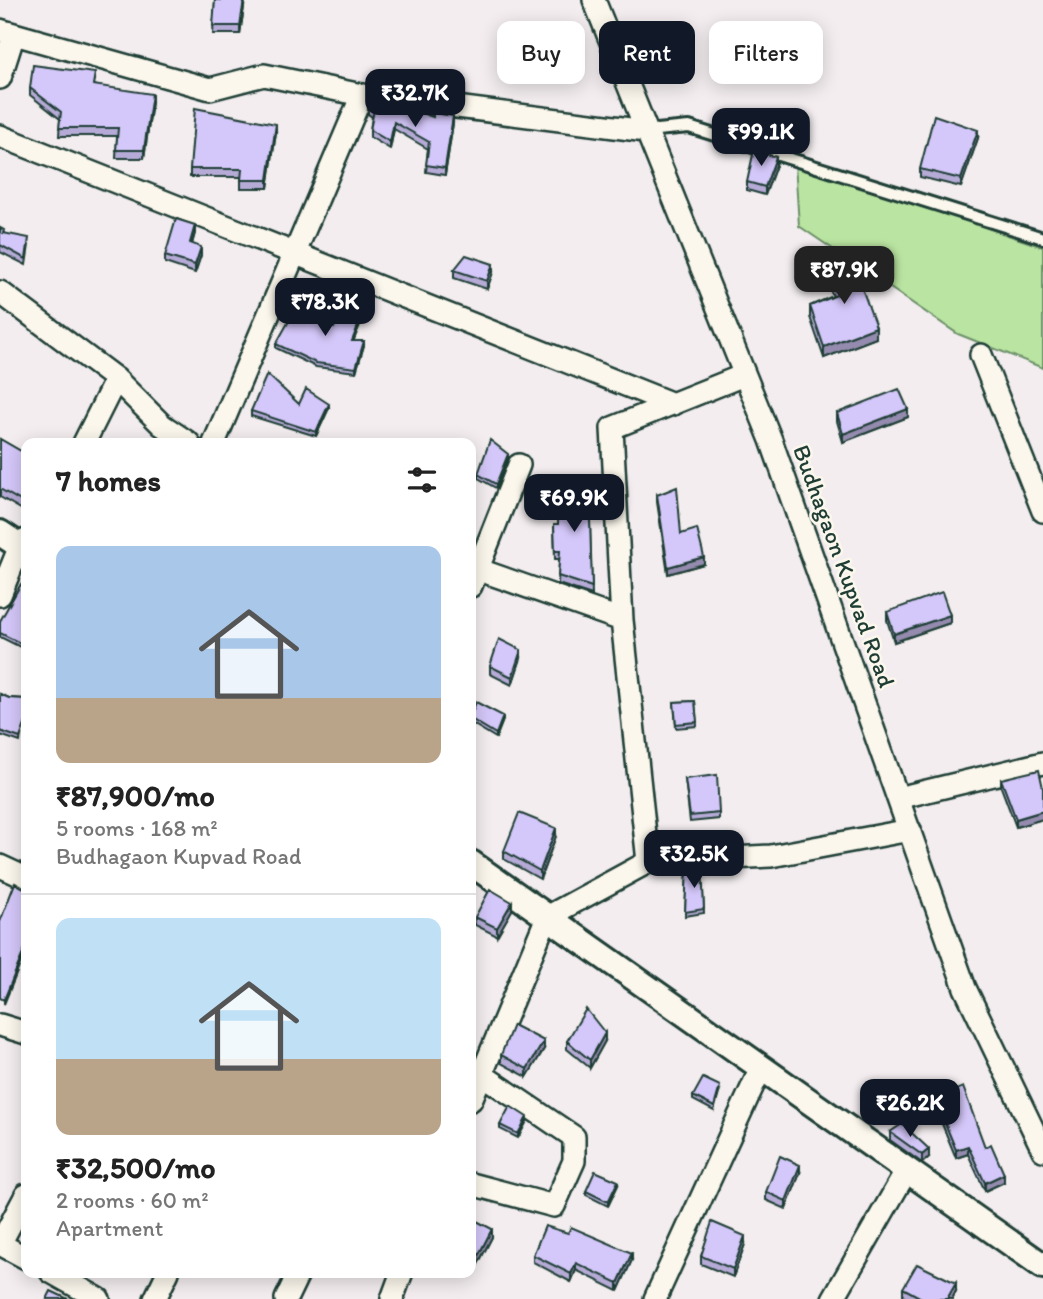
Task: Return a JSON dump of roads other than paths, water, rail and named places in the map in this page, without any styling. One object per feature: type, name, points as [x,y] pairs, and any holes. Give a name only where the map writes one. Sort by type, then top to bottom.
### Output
[{"type":"street","name":"Budhagaon Kupvad Road","points":[[594,0],[771,440],[965,988],[1043,1150]]},
{"type":"street","points":[[0,78],[7,32],[210,89],[264,75],[362,95],[646,131]]},
{"type":"street","points":[[216,438],[362,95]]},
{"type":"street","points":[[0,136],[673,404]]},
{"type":"street","points":[[0,292],[116,379],[162,425],[182,438]]},
{"type":"street","points":[[981,355],[1043,511]]},
{"type":"street","points":[[648,862],[622,620],[612,428],[744,375]]},
{"type":"street","points":[[86,438],[116,379]]},
{"type":"street","points":[[476,567],[519,465]]},
{"type":"street","points":[[0,595],[18,542]]},
{"type":"street","points":[[476,575],[622,620]]},
{"type":"street","points":[[898,798],[1043,763]]},
{"type":"street","points":[[476,1087],[547,916],[648,862],[771,856],[910,831]]},
{"type":"street","points":[[0,866],[21,876]]},
{"type":"street","points":[[476,866],[1043,1266]]},
{"type":"street","points":[[0,1025],[21,1031]]},
{"type":"street","points":[[655,1299],[761,1068]]},
{"type":"street","points":[[476,1185],[554,1206],[574,1161],[574,1137],[481,1074]]},
{"type":"street","points":[[833,1299],[907,1170]]},
{"type":"street","points":[[21,1204],[0,1244],[21,1255]]},
{"type":"street","points":[[62,1278],[99,1299]]},
{"type":"street","points":[[155,1299],[165,1278]]},
{"type":"street","points":[[286,1299],[296,1278]]},
{"type":"street","points":[[392,1299],[400,1278]]},
{"type":"lane","points":[[646,131],[689,127],[1043,238]]}]
